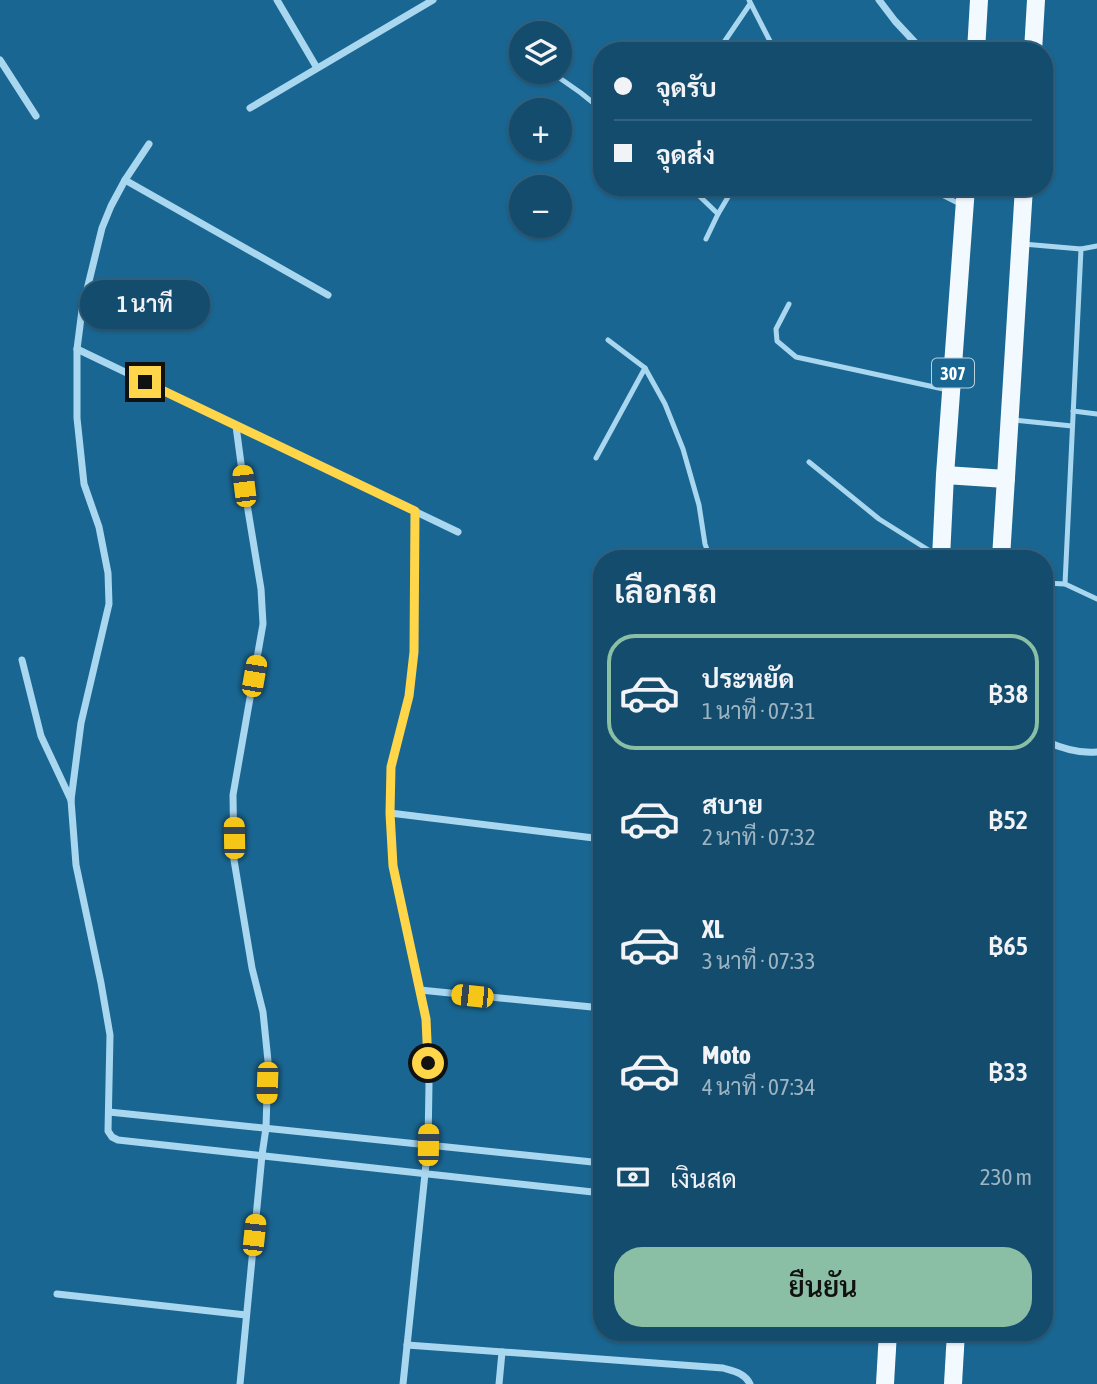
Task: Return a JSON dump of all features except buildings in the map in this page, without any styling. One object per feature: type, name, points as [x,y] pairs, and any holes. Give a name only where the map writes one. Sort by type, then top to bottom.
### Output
[{"type":"main road","points":[[977,42],[979,0]]},
{"type":"main road","points":[[1034,42],[1036,0]]},
{"type":"main road","name":"307","points":[[941,550],[966,196]]},
{"type":"main road","points":[[1002,550],[1023,196]]},
{"type":"main road","points":[[945,475],[1006,479]]},
{"type":"main road","points":[[885,1384],[887,1341]]},
{"type":"main road","points":[[953,1384],[955,1341]]},
{"type":"street","points":[[277,0],[317,68]]},
{"type":"street","points":[[250,108],[433,0]]},
{"type":"street","points":[[879,0],[915,42]]},
{"type":"street","points":[[0,60],[36,116]]},
{"type":"street","points":[[149,144],[125,180],[102,228],[82,310],[77,349],[76,418],[84,484],[99,527],[108,573],[109,604],[81,723],[71,800],[76,865],[110,1035],[108,1132],[118,1140],[593,1192]]},
{"type":"street","points":[[125,180],[328,295]]},
{"type":"street","points":[[77,349],[458,532]]},
{"type":"street","points":[[236,426],[261,589],[263,624],[233,795],[234,860],[252,968],[263,1012],[268,1061],[266,1128],[261,1155],[240,1384]]},
{"type":"street","points":[[402,1384],[428,1145],[429,1084],[426,1019],[393,866],[390,813],[391,767],[409,696],[414,652],[415,511]]},
{"type":"street","points":[[22,660],[41,736],[71,800]]},
{"type":"street","points":[[1053,745],[1088,753],[1097,752]]},
{"type":"street","points":[[390,813],[593,838]]},
{"type":"street","points":[[420,990],[593,1008]]},
{"type":"street","points":[[109,1112],[593,1162]]},
{"type":"street","points":[[57,1294],[246,1315]]},
{"type":"street","points":[[407,1345],[723,1368],[737,1371],[748,1379],[750,1384]]},
{"type":"street","points":[[499,1384],[502,1352]]},
{"type":"lane","points":[[724,42],[750,2],[770,42]]},
{"type":"lane","points":[[568,84],[593,103]]},
{"type":"lane","points":[[699,196],[718,214]]},
{"type":"lane","points":[[706,239],[729,196]]},
{"type":"lane","points":[[944,196],[965,206]]},
{"type":"lane","points":[[1020,244],[1081,250],[1097,246]]},
{"type":"lane","points":[[1065,584],[1081,250]]},
{"type":"lane","points":[[789,304],[776,329],[777,341],[796,357],[951,391]]},
{"type":"lane","points":[[608,340],[645,368],[665,404],[683,450],[699,505],[707,550]]},
{"type":"lane","points":[[596,458],[645,368]]},
{"type":"lane","points":[[1073,411],[1097,414]]},
{"type":"lane","points":[[1010,420],[1072,426]]},
{"type":"lane","points":[[809,462],[879,519],[928,550]]},
{"type":"lane","points":[[1053,583],[1065,584],[1097,599]]},
{"type":"route","points":[[145,382],[415,511],[414,652],[409,696],[391,767],[390,813],[393,866],[426,1019],[428,1063]]}]
